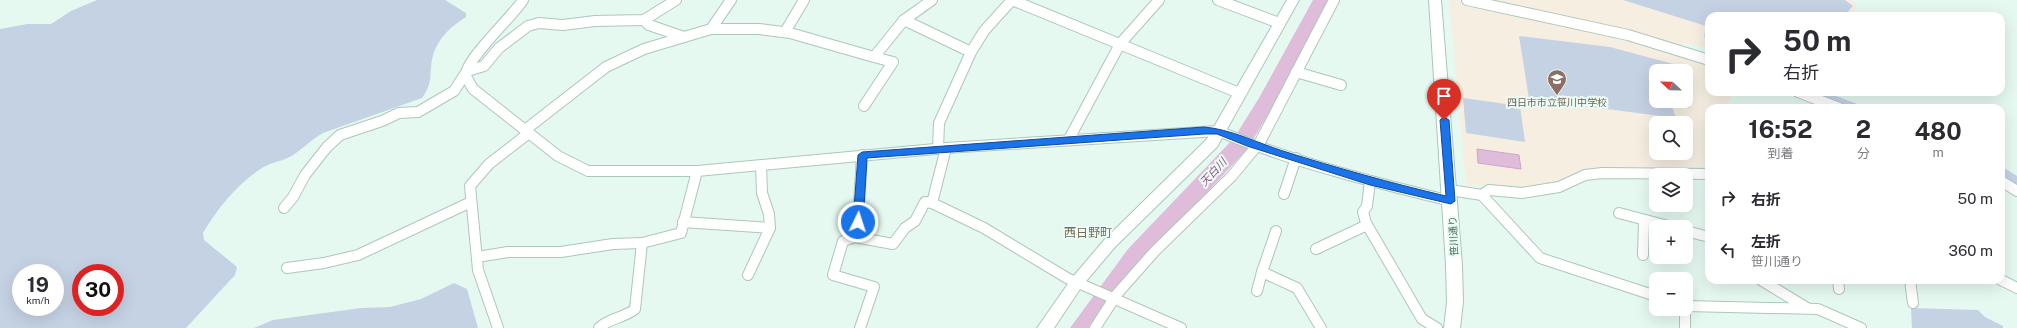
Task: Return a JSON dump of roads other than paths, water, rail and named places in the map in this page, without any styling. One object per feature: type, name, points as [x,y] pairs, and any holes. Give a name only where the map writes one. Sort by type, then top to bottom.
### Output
[{"type":"street","points":[[284,208],[293,197],[305,175],[327,147],[340,135],[369,124],[382,121],[399,113],[418,112],[428,108],[454,91],[475,57],[514,14],[523,0]]},
{"type":"street","points":[[467,71],[484,66],[499,48],[528,26],[539,23],[563,25],[595,21],[644,20],[676,0]]},
{"type":"street","points":[[711,29],[731,0]]},
{"type":"street","points":[[785,32],[804,0]]},
{"type":"street","points":[[874,57],[904,20],[932,0]]},
{"type":"street","points":[[932,203],[942,148],[939,124],[971,52],[984,31],[1012,0],[1239,93]]},
{"type":"street","points":[[1069,139],[1120,44],[1159,0]]},
{"type":"street","points":[[1218,0],[1279,24]]},
{"type":"street","points":[[1045,328],[1080,283],[1138,214],[1206,151],[1293,0]]},
{"type":"street","points":[[1095,328],[1117,294],[1155,251],[1207,202],[1253,145],[1283,101],[1296,72],[1334,0]]},
{"type":"street","name":"笹川通り","points":[[1435,0],[1454,265],[1455,302],[1452,328]]},
{"type":"street","points":[[1467,0],[1628,35],[1705,59]]},
{"type":"street","points":[[644,20],[649,25],[684,37]]},
{"type":"street","points":[[904,20],[971,52]]},
{"type":"street","points":[[498,328],[478,270],[470,186],[475,178],[527,131],[606,66],[644,49],[711,29],[759,29],[785,32],[893,62],[864,106]]},
{"type":"street","points":[[467,71],[466,74],[473,89],[558,156],[588,172],[651,170],[697,171],[942,148],[1147,133],[1218,131],[1253,145],[1370,181],[1450,195],[1482,195],[1489,190],[1522,193],[1558,187],[1585,175],[1602,173],[1705,174]]},
{"type":"street","points":[[1296,72],[1341,85]]},
{"type":"street","points":[[1808,96],[1829,104]]},
{"type":"street","points":[[855,237],[858,222],[862,155]]},
{"type":"street","points":[[1284,194],[1296,158]]},
{"type":"street","points":[[748,275],[770,228],[769,214],[762,193],[761,166]]},
{"type":"street","points":[[477,257],[508,252],[561,252],[613,244],[642,243],[681,233],[682,222],[697,171]]},
{"type":"street","points":[[1370,181],[1367,206],[1363,212],[1367,225],[1422,319],[1428,324],[1437,328]]},
{"type":"street","points":[[2005,184],[2017,192]]},
{"type":"street","points":[[1482,195],[1540,258],[1649,294]]},
{"type":"street","points":[[287,268],[324,263],[358,255],[472,202]]},
{"type":"street","points":[[860,328],[874,287],[833,275],[843,241],[855,237],[893,244],[905,228],[915,221],[926,202],[932,203],[984,228],[1067,278],[1181,328]]},
{"type":"street","points":[[1619,213],[1649,221]]},
{"type":"street","points":[[1643,255],[1644,220]]},
{"type":"street","points":[[682,222],[770,228]]},
{"type":"street","points":[[1316,249],[1367,225]]},
{"type":"street","points":[[1257,291],[1276,231]]},
{"type":"street","points":[[1693,233],[1705,236]]},
{"type":"street","points":[[600,328],[604,323],[630,314],[635,309],[642,243]]},
{"type":"street","points":[[1262,272],[1297,288],[1321,328]]},
{"type":"street","points":[[2005,282],[2017,288]]},
{"type":"street","points":[[1768,284],[1809,309]]},
{"type":"street","points":[[1911,284],[1913,303]]},
{"type":"street","points":[[1693,306],[1818,309],[1861,328]]},
{"type":"street","points":[[1685,316],[1685,328]]},
{"type":"waterway","name":"天白川","points":[[1081,328],[1136,255],[1241,143],[1267,101],[1322,0]]},
{"type":"place","name":"四日市市立笹川中学校","points":[[1557,96]]},
{"type":"district","name":"西日野町","points":[[1088,233]]}]
